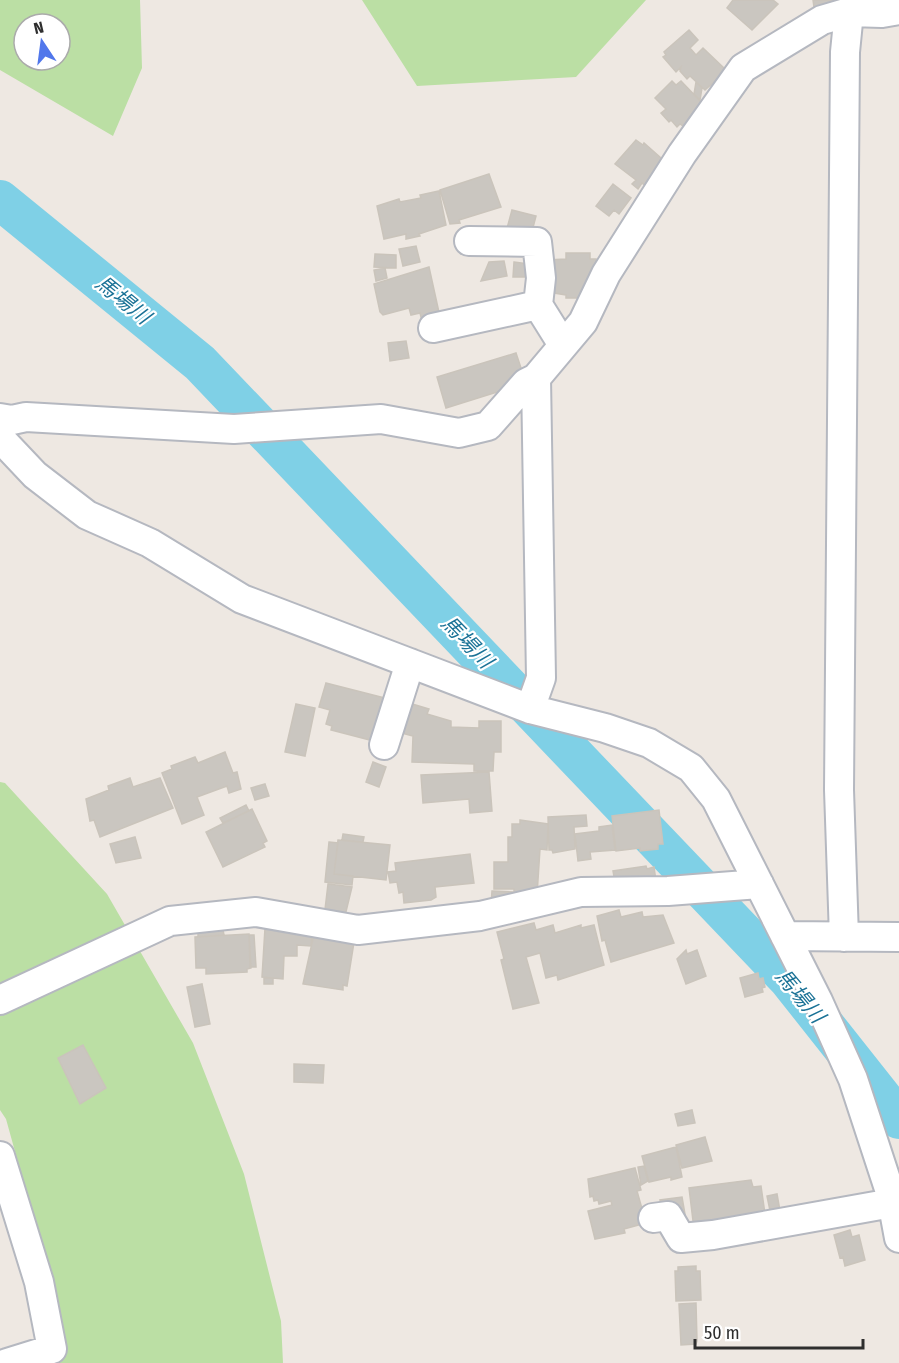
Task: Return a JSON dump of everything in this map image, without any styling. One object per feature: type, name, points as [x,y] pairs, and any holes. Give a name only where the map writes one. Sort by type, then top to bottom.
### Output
[{"type":"street","points":[[0,418],[12,420],[26,417],[234,429],[381,419],[459,433],[488,426],[526,383],[536,378],[583,322],[606,274],[682,154],[743,68],[822,20],[849,12],[882,13],[899,10]]},
{"type":"street","points":[[844,937],[839,790],[845,52],[849,12]]},
{"type":"street","points":[[469,241],[537,242],[541,278],[538,305],[563,345]]},
{"type":"street","points":[[433,327],[538,305]]},
{"type":"street","points":[[530,709],[541,678],[536,378]]},
{"type":"street","points":[[0,438],[35,475],[87,514],[150,543],[242,599],[512,700],[530,709],[604,728],[649,743],[691,768],[716,799],[853,1079],[892,1203],[899,1238]]},
{"type":"street","points":[[384,746],[410,663]]},
{"type":"street","points":[[0,1000],[171,921],[256,912],[358,930],[480,916],[581,892],[668,891],[719,885],[759,884]]},
{"type":"street","points":[[785,936],[899,937]]},
{"type":"street","points":[[0,1156],[39,1282],[52,1349],[8,1363]]},
{"type":"street","points":[[653,1218],[668,1216],[681,1238],[892,1203]]},
{"type":"green space","points":[[0,0],[140,0],[142,68],[113,136],[0,70]]},
{"type":"green space","points":[[362,0],[646,0],[576,77],[417,86]]},
{"type":"green space","points":[[0,782],[5,783],[107,894],[193,1043],[244,1174],[281,1321],[283,1363],[44,1363],[49,1274],[6,1119],[0,1110]]},
{"type":"building","points":[[733,0],[773,0],[778,4],[752,30],[727,8]]},
{"type":"building","points":[[813,0],[866,0],[814,7]]},
{"type":"building","points":[[689,30],[698,40],[690,48],[696,55],[703,48],[724,68],[724,73],[705,90],[690,76],[687,79],[680,71],[681,67],[676,72],[663,57],[666,55],[664,52]]},
{"type":"building","points":[[672,81],[676,85],[681,81],[704,105],[683,126],[680,124],[677,127],[671,120],[669,122],[661,113],[666,109],[655,98]]},
{"type":"building","points":[[696,82],[702,88],[700,100],[694,94]]},
{"type":"building","points":[[636,140],[643,145],[644,143],[669,165],[650,190],[642,183],[638,189],[632,184],[636,180],[615,164]]},
{"type":"building","points":[[489,174],[501,207],[459,220],[460,223],[450,224],[440,190]]},
{"type":"building","points":[[613,184],[631,198],[619,214],[614,210],[609,216],[596,206]]},
{"type":"building","points":[[439,191],[446,225],[419,234],[420,236],[406,239],[406,234],[384,239],[377,206],[399,199],[400,202],[421,198],[420,195]]},
{"type":"building","points":[[512,210],[536,216],[530,239],[506,232]]},
{"type":"building","points":[[416,246],[420,262],[403,266],[399,249]]},
{"type":"building","points":[[566,253],[590,253],[590,259],[596,259],[596,292],[588,298],[566,298],[566,295],[548,292],[547,260],[566,259]]},
{"type":"building","points":[[375,254],[396,255],[396,268],[374,267]]},
{"type":"building","points":[[504,261],[507,276],[481,281],[489,262]]},
{"type":"building","points":[[514,262],[528,264],[528,277],[513,277]]},
{"type":"building","points":[[429,267],[440,317],[422,321],[420,313],[411,315],[409,308],[383,315],[380,312],[374,284]]},
{"type":"building","points":[[385,268],[387,278],[376,281],[374,270]]},
{"type":"building","points":[[406,341],[409,358],[390,361],[388,343]]},
{"type":"building","points":[[516,353],[526,383],[446,408],[437,377]]},
{"type":"building","points":[[326,683],[385,698],[374,737],[370,740],[331,730],[332,726],[326,724],[330,710],[319,707]]},
{"type":"building","points":[[399,700],[429,709],[427,714],[451,721],[451,727],[479,728],[479,721],[501,721],[501,752],[494,752],[493,771],[474,771],[474,764],[412,762],[413,736],[390,730]]},
{"type":"building","points":[[296,704],[315,708],[305,756],[285,752]]},
{"type":"building","points":[[225,752],[233,773],[237,772],[241,789],[229,793],[227,786],[197,797],[204,815],[182,824],[162,773],[172,769],[171,766],[195,757],[198,763]]},
{"type":"building","points":[[373,762],[386,767],[379,787],[366,782]]},
{"type":"building","points":[[489,772],[492,811],[470,813],[469,799],[423,803],[421,775]]},
{"type":"building","points":[[130,778],[133,787],[160,778],[173,808],[100,837],[94,820],[90,821],[86,799],[109,790],[108,786]]},
{"type":"building","points":[[265,784],[269,796],[255,800],[251,788]]},
{"type":"building","points":[[246,805],[249,811],[223,823],[220,818]]},
{"type":"building","points":[[252,809],[267,841],[263,843],[265,847],[223,867],[206,832]]},
{"type":"building","points":[[659,810],[663,844],[658,844],[658,849],[640,851],[640,848],[616,851],[612,816]]},
{"type":"building","points":[[586,815],[587,826],[574,827],[575,849],[553,853],[549,850],[548,817]]},
{"type":"building","points":[[520,820],[548,824],[547,850],[540,849],[537,895],[514,895],[514,889],[494,889],[494,862],[508,862],[508,837],[512,837],[512,824],[520,824]]},
{"type":"building","points":[[612,825],[615,850],[590,852],[591,859],[578,861],[575,834],[599,831],[599,827]]},
{"type":"building","points":[[343,834],[364,837],[363,842],[342,840]]},
{"type":"building","points":[[135,837],[141,858],[116,863],[110,844]]},
{"type":"building","points":[[338,840],[390,845],[386,880],[334,874]]},
{"type":"building","points":[[329,842],[338,843],[334,874],[353,876],[352,885],[325,882]]},
{"type":"building","points":[[470,854],[474,883],[435,887],[436,897],[431,900],[404,903],[403,892],[399,893],[397,882],[390,883],[388,872],[396,871],[395,863]]},
{"type":"building","points":[[646,866],[647,869],[654,867],[656,881],[617,893],[613,871]]},
{"type":"building","points":[[328,884],[352,887],[344,920],[324,918]]},
{"type":"building","points":[[492,891],[513,892],[512,905],[491,905]]},
{"type":"building","points":[[619,910],[621,917],[642,912],[643,917],[663,915],[674,943],[611,962],[605,940],[602,941],[597,916]]},
{"type":"building","points":[[534,923],[536,930],[553,925],[555,933],[581,925],[581,928],[594,925],[604,965],[558,980],[557,975],[546,978],[540,953],[526,957],[539,1003],[513,1009],[497,932]]},
{"type":"building","points":[[265,928],[312,930],[311,946],[297,945],[297,956],[284,956],[283,979],[262,977]]},
{"type":"building","points":[[223,930],[224,935],[198,937],[198,932]]},
{"type":"building","points":[[249,934],[251,968],[247,969],[247,972],[206,974],[206,968],[196,968],[195,937]]},
{"type":"building","points":[[314,934],[355,936],[347,986],[343,985],[343,990],[303,984]]},
{"type":"building","points":[[249,935],[254,935],[256,967],[250,967]]},
{"type":"building","points":[[686,950],[687,954],[697,950],[706,976],[686,984],[677,959]]},
{"type":"building","points":[[758,973],[759,979],[763,978],[765,987],[762,988],[763,992],[745,997],[740,978]]},
{"type":"building","points":[[264,978],[273,978],[273,984],[264,984]]},
{"type":"building","points":[[202,984],[210,1024],[195,1027],[187,987]]},
{"type":"building","points":[[83,1045],[106,1088],[80,1104],[58,1058]]},
{"type":"building","points":[[294,1064],[324,1065],[323,1083],[294,1082]]},
{"type":"building","points":[[692,1110],[695,1123],[678,1126],[675,1114]]},
{"type":"building","points":[[705,1137],[712,1161],[682,1168],[676,1145]]},
{"type":"building","points":[[676,1147],[682,1177],[649,1182],[642,1156]]},
{"type":"building","points":[[644,1166],[648,1181],[641,1185],[638,1167]]},
{"type":"building","points":[[635,1168],[641,1190],[637,1191],[646,1223],[624,1229],[625,1233],[595,1239],[588,1211],[612,1205],[611,1201],[599,1204],[598,1200],[594,1201],[593,1196],[590,1197],[588,1179]]},
{"type":"building","points":[[751,1180],[753,1187],[761,1186],[765,1214],[694,1229],[689,1188]]},
{"type":"building","points":[[777,1194],[783,1228],[774,1230],[767,1196]]},
{"type":"building","points":[[682,1197],[686,1220],[664,1223],[660,1200]]},
{"type":"building","points":[[850,1230],[852,1237],[859,1235],[865,1260],[845,1266],[843,1257],[840,1258],[834,1235]]},
{"type":"building","points":[[696,1266],[696,1271],[700,1271],[701,1300],[676,1301],[675,1271],[678,1271],[678,1267]]},
{"type":"building","points":[[696,1303],[696,1344],[681,1345],[679,1304]]},
{"type":"waterway","name":"馬場川","points":[[0,200],[200,363],[789,980],[899,1119]]}]
